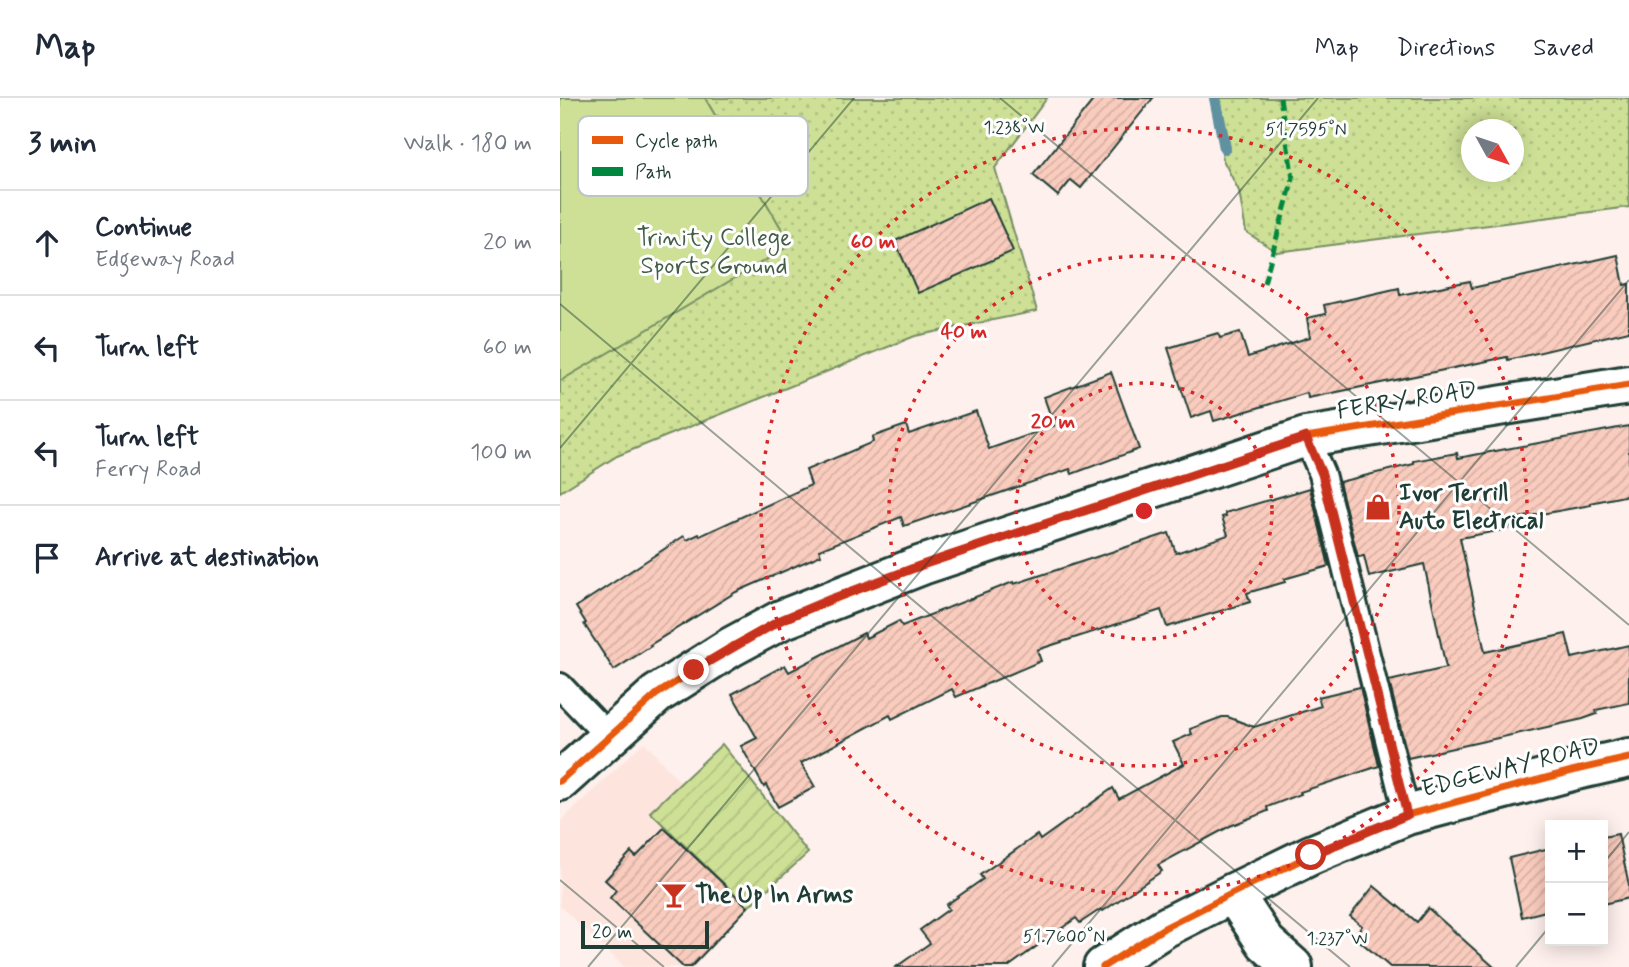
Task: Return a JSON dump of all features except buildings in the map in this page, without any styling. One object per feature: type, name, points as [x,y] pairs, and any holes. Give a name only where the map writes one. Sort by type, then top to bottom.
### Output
[{"type":"street","name":"FERRY ROAD","points":[[560,781],[657,694],[722,653],[781,620],[922,565],[1306,437],[1629,385]]},
{"type":"street","name":"EDGEWAY ROAD","points":[[1102,967],[1164,928],[1233,893],[1311,855],[1407,815],[1629,758]]},
{"type":"street","points":[[1233,893],[1266,943],[1293,967]]},
{"type":"lane","points":[[1306,437],[1322,474],[1407,815]]},
{"type":"lane","points":[[560,686],[608,736]]},
{"type":"shaded area","points":[[644,742],[681,783],[722,744],[808,853],[748,907],[691,967],[624,967],[560,906],[560,822]]},
{"type":"green space","name":"Trinity College Sports Ground","points":[[560,98],[1047,98],[995,168],[1037,311],[915,336],[617,456],[560,492]]},
{"type":"green space","points":[[560,98],[705,98],[716,116],[578,116],[578,196],[762,196],[791,245],[560,381]]},
{"type":"green space","points":[[1214,98],[1629,98],[1629,207],[1277,252],[1246,232],[1239,191],[1223,160]]},
{"type":"green space","points":[[722,744],[808,853],[748,907],[650,812]]},
{"type":"waterway","points":[[1215,98],[1225,148]]},
{"type":"marked path","points":[[1264,283],[1293,179],[1280,98]]},
{"type":"cycle path","points":[[560,781],[657,694],[731,647],[781,620],[922,565],[1306,437],[1629,385]]},
{"type":"cycle path","points":[[1103,967],[1164,928],[1233,893],[1311,855],[1407,815],[1629,758]]},
{"type":"place","name":"Ivor Terrill Auto Electrical","points":[[1378,507]]},
{"type":"place","name":"The Up In Arms","points":[[674,895]]},
{"type":"route","points":[[694,670],[781,620],[831,599],[922,565],[1306,437],[1322,474],[1407,815],[1311,855]]}]
